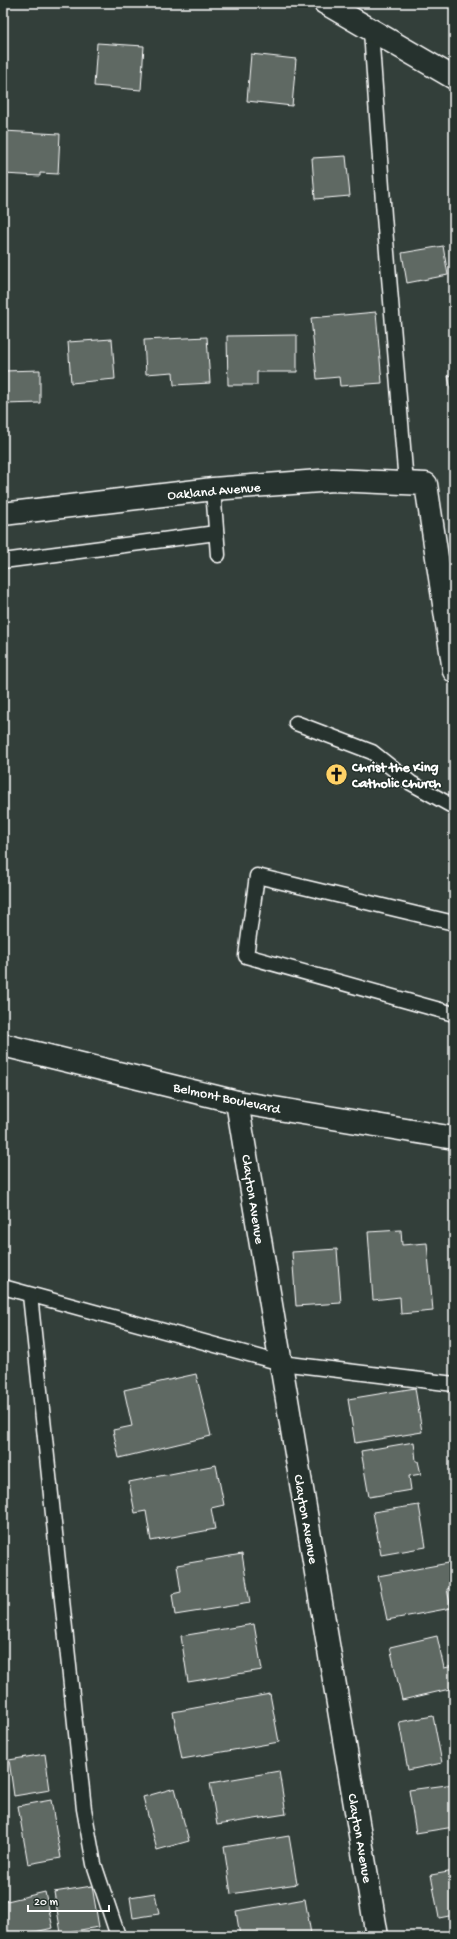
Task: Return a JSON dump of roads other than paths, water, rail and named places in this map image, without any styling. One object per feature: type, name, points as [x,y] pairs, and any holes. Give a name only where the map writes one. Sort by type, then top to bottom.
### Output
[{"type":"street","points":[[325,3],[454,78]]},
{"type":"street","name":"Oakland Avenue","points":[[3,514],[213,489],[333,480],[416,483]]},
{"type":"street","points":[[416,483],[450,611],[454,671]]},
{"type":"street","name":"Belmont Boulevard","points":[[3,1045],[237,1102],[454,1138]]},
{"type":"street","name":"Clayton Avenue","points":[[237,1102],[377,1936]]},
{"type":"lane","points":[[372,31],[384,216],[416,483]]},
{"type":"lane","points":[[213,489],[218,555]]},
{"type":"lane","points":[[3,561],[216,533]]},
{"type":"lane","points":[[296,723],[372,752],[411,783],[454,806]]},
{"type":"lane","points":[[454,923],[257,876],[246,956],[454,1014]]},
{"type":"lane","points":[[3,1288],[281,1363],[454,1384]]},
{"type":"lane","points":[[30,1295],[84,1809],[94,1864],[118,1936]]},
{"type":"place","name":"Christ the King Catholic Church","points":[[336,774]]}]
